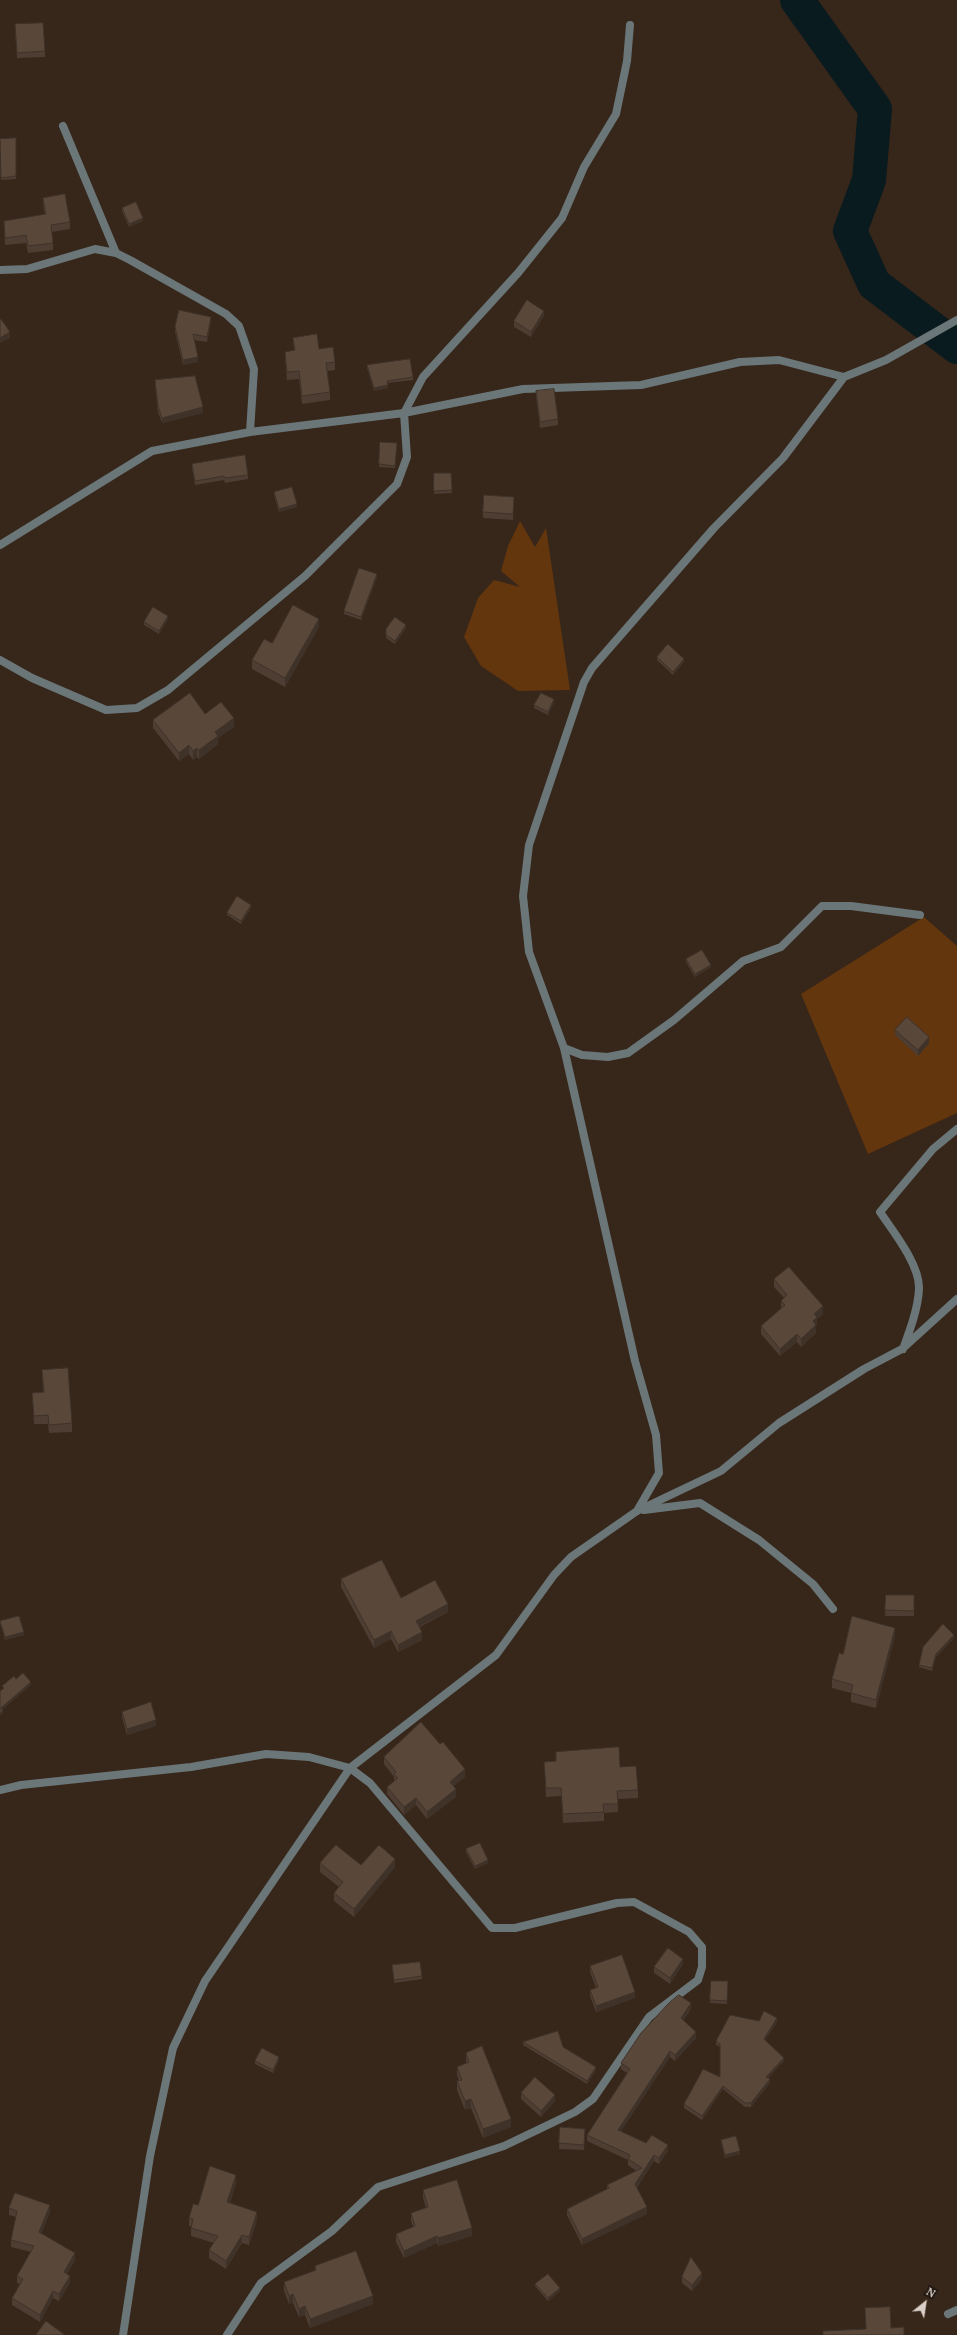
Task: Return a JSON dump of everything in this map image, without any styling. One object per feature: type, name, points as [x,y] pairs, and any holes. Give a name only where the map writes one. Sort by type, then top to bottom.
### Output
[{"type":"street","points":[[0,660],[32,678],[106,710],[137,708],[168,690],[305,576],[397,484],[407,457],[404,413],[423,377],[518,273],[562,218],[584,167],[616,114],[627,61],[630,24]]},
{"type":"street","points":[[63,126],[116,253]]},
{"type":"street","points":[[0,270],[27,269],[95,249],[116,253],[226,314],[239,326],[254,369],[250,432]]},
{"type":"street","points":[[637,1511],[659,1473],[656,1435],[635,1361],[564,1048],[529,952],[523,896],[529,845],[584,682],[592,668],[714,528],[783,458],[844,377],[886,360],[957,320]]},
{"type":"street","points":[[0,545],[152,451],[250,432],[404,413],[523,389],[641,385],[740,362],[779,360],[844,377]]},
{"type":"street","points":[[564,1048],[582,1055],[608,1057],[628,1053],[674,1020],[743,961],[781,947],[822,906],[851,906],[920,915]]},
{"type":"street","points":[[902,1349],[913,1320],[920,1288],[910,1256],[880,1212],[933,1149],[957,1129]]},
{"type":"street","points":[[123,2335],[150,2156],[173,2048],[205,1981],[350,1768],[496,1655],[554,1575],[571,1557],[637,1511],[721,1471],[779,1423],[864,1369],[902,1349],[957,1300]]},
{"type":"street","points":[[637,1511],[700,1503],[759,1540],[813,1584],[833,1610]]},
{"type":"street","points":[[0,1790],[21,1785],[191,1767],[266,1754],[310,1758],[350,1768],[370,1783],[492,1928],[515,1928],[617,1903],[634,1902],[689,1932],[702,1947],[702,1967],[698,1980],[649,2017],[593,2099],[575,2112],[504,2146],[378,2187],[332,2231],[261,2283],[227,2335]]},
{"type":"street","points":[[948,2314],[957,2310]]},
{"type":"shaded area","points":[[520,521],[535,547],[546,528],[570,690],[518,691],[481,666],[464,637],[478,598],[494,580],[520,587],[501,571],[508,546]]},
{"type":"shaded area","points":[[924,917],[957,946],[957,1113],[868,1154],[801,994]]},
{"type":"building","points":[[43,23],[45,51],[17,53],[15,24]]},
{"type":"building","points":[[16,138],[16,176],[1,178],[0,139]]},
{"type":"building","points":[[65,194],[70,222],[51,225],[53,243],[28,246],[26,235],[5,238],[4,221],[46,214],[43,198]]},
{"type":"building","points":[[136,202],[143,218],[129,224],[122,208]]},
{"type":"building","points":[[527,300],[544,311],[531,332],[514,321]]},
{"type":"building","points":[[179,310],[211,317],[207,337],[193,334],[198,357],[183,360],[175,327]]},
{"type":"building","points":[[1,319],[10,332],[0,338],[0,320]]},
{"type":"building","points":[[317,334],[319,349],[333,347],[335,362],[326,363],[330,392],[302,396],[299,371],[287,372],[285,352],[295,350],[293,338]]},
{"type":"building","points":[[410,359],[413,377],[387,381],[388,385],[374,388],[367,365]]},
{"type":"building","points":[[195,376],[203,407],[162,418],[158,406],[155,380]]},
{"type":"building","points":[[554,389],[558,419],[540,422],[536,391]]},
{"type":"building","points":[[380,442],[397,443],[395,466],[379,464]]},
{"type":"building","points":[[245,455],[248,475],[225,478],[224,476],[195,481],[192,464]]},
{"type":"building","points":[[434,473],[451,473],[452,490],[434,491]]},
{"type":"building","points":[[292,487],[297,504],[279,509],[274,492]]},
{"type":"building","points":[[484,495],[514,497],[513,514],[483,512]]},
{"type":"building","points":[[359,568],[377,574],[361,617],[344,611]]},
{"type":"building","points":[[293,605],[319,619],[285,678],[252,660],[264,639],[272,643]]},
{"type":"building","points":[[153,607],[168,616],[159,631],[144,622]]},
{"type":"building","points":[[395,617],[406,625],[395,641],[386,635],[386,629]]},
{"type":"building","points":[[668,644],[684,659],[673,672],[657,657]]},
{"type":"building","points":[[190,693],[205,714],[221,702],[234,718],[215,732],[218,736],[199,750],[197,748],[193,751],[189,745],[179,753],[153,720]]},
{"type":"building","points":[[541,693],[554,699],[548,712],[534,705]]},
{"type":"building","points":[[237,896],[251,905],[241,921],[227,913]]},
{"type":"building","points":[[702,950],[711,965],[695,974],[686,959]]},
{"type":"building","points":[[907,1017],[929,1037],[918,1050],[895,1030]]},
{"type":"building","points":[[789,1267],[823,1306],[814,1314],[817,1317],[813,1321],[816,1325],[801,1339],[797,1334],[780,1349],[761,1326],[785,1305],[781,1301],[787,1295],[774,1279]]},
{"type":"building","points":[[68,1368],[72,1423],[49,1425],[48,1415],[34,1416],[32,1393],[44,1392],[42,1370]]},
{"type":"building","points":[[382,1560],[401,1598],[435,1580],[448,1604],[416,1621],[422,1632],[398,1645],[391,1631],[374,1640],[341,1579]]},
{"type":"building","points":[[886,1595],[914,1595],[914,1611],[885,1610]]},
{"type":"building","points":[[19,1616],[24,1632],[5,1637],[0,1621]]},
{"type":"building","points":[[852,1616],[895,1628],[876,1700],[851,1693],[853,1685],[832,1679],[839,1653],[843,1654]]},
{"type":"building","points":[[943,1624],[954,1635],[936,1654],[932,1668],[919,1665],[923,1647]]},
{"type":"building","points":[[23,1673],[31,1682],[1,1708],[3,1711],[0,1713],[0,1691],[4,1688],[2,1686],[14,1676],[16,1679]]},
{"type":"building","points":[[151,1702],[156,1720],[127,1729],[122,1712]]},
{"type":"building","points":[[421,1722],[440,1744],[443,1742],[465,1769],[450,1782],[456,1789],[427,1812],[416,1798],[404,1807],[387,1787],[398,1778],[394,1774],[396,1772],[384,1757]]},
{"type":"building","points":[[619,1747],[620,1767],[636,1766],[638,1790],[617,1791],[618,1804],[603,1804],[604,1812],[563,1814],[561,1788],[546,1788],[544,1762],[556,1761],[556,1752]]},
{"type":"building","points":[[480,1843],[488,1860],[475,1866],[466,1849]]},
{"type":"building","points":[[336,1845],[361,1865],[379,1845],[395,1859],[354,1909],[334,1893],[343,1882],[320,1863]]},
{"type":"building","points":[[668,1948],[683,1959],[670,1978],[654,1967]]},
{"type":"building","points":[[622,1955],[635,1992],[596,2006],[590,1990],[598,1987],[590,1966]]},
{"type":"building","points":[[420,1962],[422,1976],[394,1980],[392,1965]]},
{"type":"building","points":[[711,1981],[728,1981],[727,2001],[710,2000]]},
{"type":"building","points":[[679,1995],[691,2003],[681,2018],[696,2032],[675,2055],[670,2051],[618,2130],[646,2143],[652,2135],[668,2145],[659,2158],[654,2155],[635,2184],[647,2207],[582,2239],[567,2209],[609,2188],[607,2185],[642,2168],[628,2159],[630,2155],[587,2135],[630,2069],[621,2063],[641,2033],[669,2003]]},
{"type":"building","points":[[764,2011],[777,2018],[764,2039],[784,2058],[766,2077],[770,2079],[751,2103],[745,2103],[723,2086],[702,2116],[684,2104],[703,2069],[720,2077],[720,2044],[716,2041],[730,2015],[759,2021]]},
{"type":"building","points":[[558,2031],[563,2047],[596,2067],[587,2081],[523,2042]]},
{"type":"building","points":[[482,2046],[511,2119],[483,2129],[471,2099],[465,2101],[457,2081],[462,2080],[457,2067],[469,2062],[466,2053]]},
{"type":"building","points":[[262,2048],[279,2057],[273,2070],[255,2061]]},
{"type":"building","points":[[535,2077],[555,2095],[541,2111],[521,2093]]},
{"type":"building","points":[[560,2127],[585,2129],[584,2145],[559,2143]]},
{"type":"building","points":[[736,2136],[740,2151],[725,2155],[721,2140]]},
{"type":"building","points":[[210,2166],[236,2175],[227,2202],[257,2212],[249,2237],[242,2235],[226,2261],[209,2250],[218,2236],[191,2228],[193,2219],[189,2218],[193,2204],[198,2205]]},
{"type":"building","points":[[457,2180],[472,2228],[438,2238],[437,2236],[404,2251],[396,2234],[415,2226],[411,2213],[428,2207],[423,2190]]},
{"type":"building","points":[[15,2193],[50,2205],[39,2232],[75,2253],[64,2272],[70,2276],[59,2294],[53,2291],[40,2315],[12,2298],[23,2279],[17,2276],[34,2246],[11,2240],[17,2211],[9,2208]]},
{"type":"building","points":[[356,2251],[373,2296],[310,2319],[305,2306],[299,2309],[293,2294],[289,2296],[284,2282],[316,2270],[315,2266]]},
{"type":"building","points":[[691,2257],[702,2273],[692,2285],[682,2277]]},
{"type":"building","points":[[548,2274],[560,2288],[548,2298],[535,2284]]},
{"type":"building","points":[[890,2307],[891,2328],[904,2327],[904,2335],[823,2335],[823,2331],[866,2329],[865,2308]]},
{"type":"building","points":[[46,2321],[65,2335],[36,2335]]},
{"type":"waterway","points":[[797,0],[875,109],[869,180],[850,231],[874,284],[957,347]]}]
